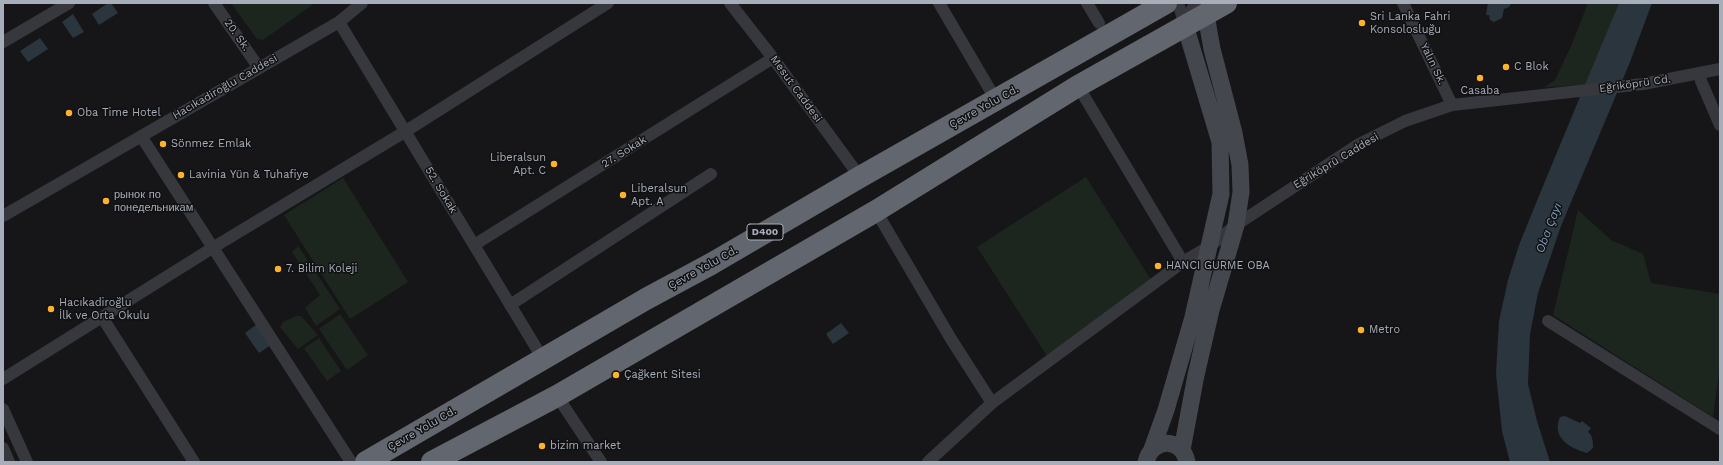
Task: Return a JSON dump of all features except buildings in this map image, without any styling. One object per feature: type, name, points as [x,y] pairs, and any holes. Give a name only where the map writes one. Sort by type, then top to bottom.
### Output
[{"type":"highway","name":"Çevre Yolu Cd.","points":[[366,462],[646,299],[711,264],[860,176],[1166,3]]},
{"type":"highway","points":[[432,462],[557,396],[876,211],[1078,86],[1185,25],[1202,7],[1226,3]]},
{"type":"street","points":[[3,42],[69,3]]},
{"type":"street","name":"20. Sk.","points":[[214,3],[259,68]]},
{"type":"street","name":"Hacıkadiroğlu Caddesi","points":[[3,216],[339,22],[362,3]]},
{"type":"street","points":[[3,379],[214,247],[406,131],[608,3]]},
{"type":"street","name":"Mesut Caddesi","points":[[730,3],[773,58],[860,176]]},
{"type":"street","points":[[938,3],[996,100]]},
{"type":"street","points":[[1086,3],[1099,23]]},
{"type":"street","points":[[1149,456],[1166,410],[1194,317],[1221,194],[1220,142],[1178,3]]},
{"type":"street","name":"Yalın Sk.","points":[[1403,3],[1452,104]]},
{"type":"street","points":[[1187,458],[1198,368],[1211,310],[1236,224],[1242,192],[1240,166],[1234,133],[1202,7]]},
{"type":"street","name":"52. Sokak","points":[[339,22],[543,359]]},
{"type":"street","name":"27. Sokak","points":[[474,245],[773,58]]},
{"type":"street","points":[[1720,69],[1700,74],[1701,81],[1720,125]]},
{"type":"street","name":"Eğriköprü Cd.","points":[[1570,92],[1643,84],[1700,74]]},
{"type":"street","points":[[1078,86],[1183,262]]},
{"type":"street","name":"Eğriköprü Caddesi","points":[[928,462],[992,404],[1183,262],[1210,246],[1236,224],[1359,144],[1405,121],[1452,104],[1570,92]]},
{"type":"street","points":[[141,136],[214,247],[351,462]]},
{"type":"street","points":[[510,306],[711,174]]},
{"type":"street","points":[[876,211],[951,339],[992,404]]},
{"type":"street","points":[[102,317],[194,462]]},
{"type":"street","points":[[1548,321],[1720,429]]},
{"type":"street","points":[[557,396],[601,462]]},
{"type":"street","points":[[3,409],[27,462]]},
{"type":"street","points":[[1149,456],[1164,443],[1177,446],[1187,458]]},
{"type":"street","points":[[3,448],[9,462]]},
{"type":"shaded area","points":[[231,3],[315,3],[263,40],[257,39]]},
{"type":"shaded area","points":[[1588,3],[1619,3],[1586,85],[1544,87],[1555,80],[1572,44]]},
{"type":"shaded area","points":[[1086,177],[1155,286],[1047,356],[977,247]]},
{"type":"shaded area","points":[[343,178],[408,282],[350,319],[284,215]]},
{"type":"shaded area","points":[[1578,210],[1611,240],[1643,254],[1651,283],[1720,294],[1720,365],[1713,417],[1553,315]]},
{"type":"shaded area","points":[[298,246],[340,309],[316,326],[305,308],[320,295],[292,252]]},
{"type":"shaded area","points":[[340,314],[368,355],[347,370],[319,329]]},
{"type":"shaded area","points":[[296,316],[301,316],[318,335],[298,349],[280,327],[283,322]]},
{"type":"shaded area","points":[[319,338],[341,371],[327,381],[304,348]]},
{"type":"water","points":[[108,3],[111,3],[118,13],[99,25],[92,14]]},
{"type":"water","points":[[1488,3],[1511,4],[1509,7],[1504,9],[1502,18],[1494,22],[1490,20],[1489,15],[1486,15]]},
{"type":"water","name":"Oba Çayı","points":[[1619,3],[1652,3],[1630,62],[1561,226],[1538,293],[1530,334],[1528,384],[1537,421],[1550,462],[1510,462],[1502,431],[1496,374],[1499,321],[1508,280],[1519,245]]},
{"type":"water","points":[[73,14],[84,32],[73,38],[62,22]]},
{"type":"water","points":[[40,38],[48,49],[28,62],[20,51]]},
{"type":"water","points":[[841,323],[849,333],[833,344],[826,334]]},
{"type":"water","points":[[257,324],[271,345],[259,353],[245,333]]},
{"type":"water","points":[[1565,416],[1580,423],[1582,421],[1591,428],[1588,432],[1592,437],[1593,448],[1587,453],[1569,445],[1560,436],[1558,424],[1560,417]]},
{"type":"place","name":"Sri Lanka Fahri Konsolosluğu","points":[[1362,23]]},
{"type":"place","name":"C Blok","points":[[1506,67]]},
{"type":"place","name":"Casaba","points":[[1480,78]]},
{"type":"place","name":"Oba Time Hotel","points":[[69,113]]},
{"type":"place","name":"Sönmez Emlak","points":[[163,144]]},
{"type":"place","name":"Liberalsun Apt. C","points":[[554,164]]},
{"type":"place","name":"Lavinia Yün & Tuhafiye","points":[[181,175]]},
{"type":"place","name":"Liberalsun Apt. A","points":[[623,195]]},
{"type":"place","name":"рынок по понедельникам","points":[[106,201]]},
{"type":"place","name":"HANCI GURME OBA","points":[[1158,266]]},
{"type":"place","name":"7. Bilim Koleji","points":[[278,269]]},
{"type":"place","name":"Hacıkadiroğlu İlk ve Orta Okulu","points":[[51,309]]},
{"type":"place","name":"Metro","points":[[1361,330]]},
{"type":"place","name":"Çağkent Sitesi","points":[[616,375]]},
{"type":"place","name":"bizim market","points":[[542,446]]}]
